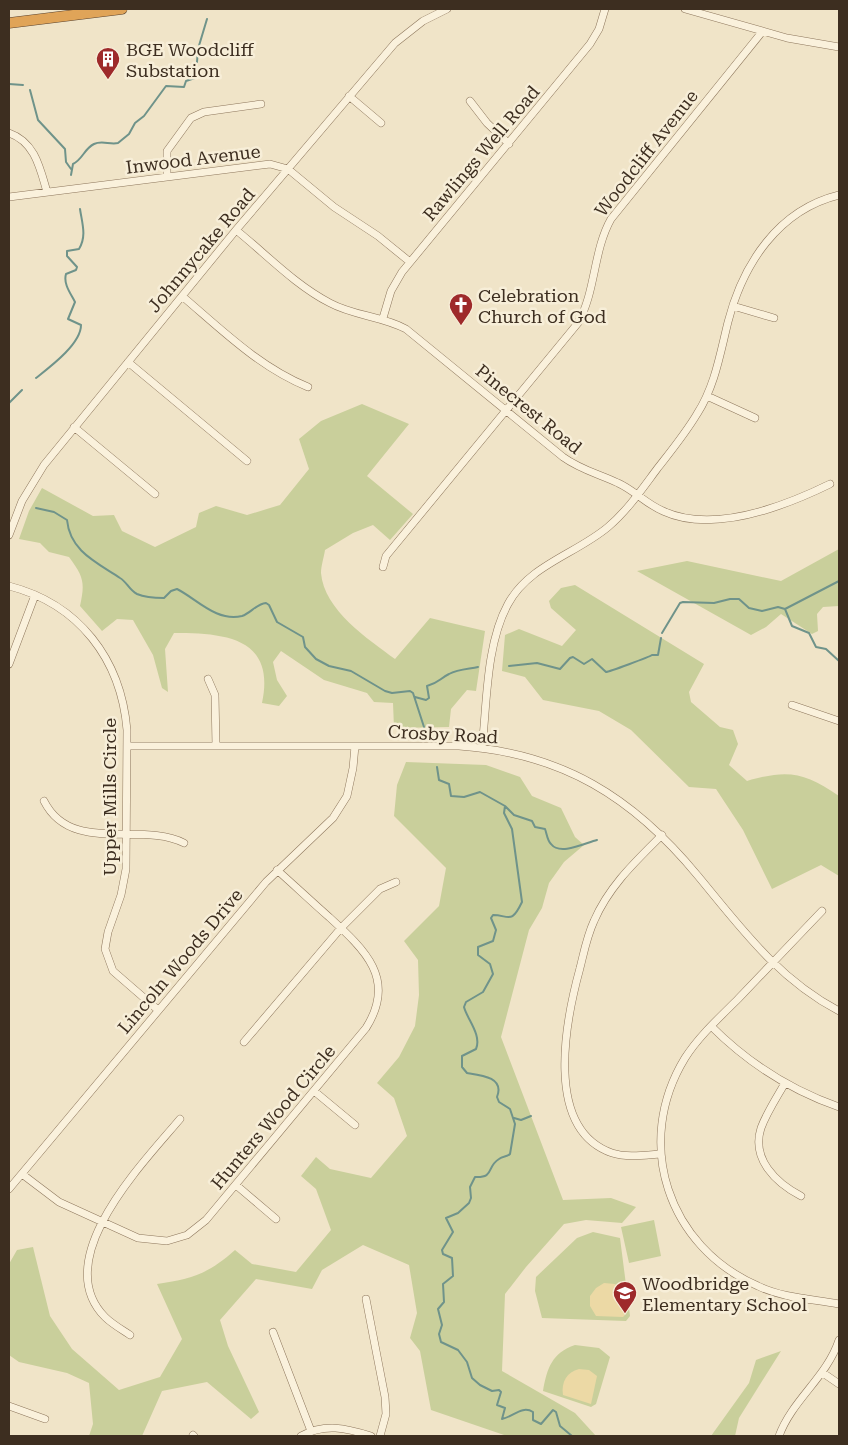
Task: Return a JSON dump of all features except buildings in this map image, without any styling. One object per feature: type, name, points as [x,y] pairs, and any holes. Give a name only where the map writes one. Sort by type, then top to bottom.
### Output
[{"type":"highway","points":[[9,23],[122,9]]},
{"type":"street","name":"Johnnycake Road","points":[[9,535],[22,501],[32,483],[74,427],[236,230],[394,44],[423,21],[447,9]]},
{"type":"street","name":"Rawlings Well Road","points":[[383,318],[391,291],[410,262],[590,44],[600,29],[605,9]]},
{"type":"street","points":[[685,9],[762,32],[807,43],[839,47]]},
{"type":"street","name":"Woodcliff Avenue","points":[[383,567],[386,556],[580,318],[589,294],[603,236],[615,213],[762,32]]},
{"type":"street","points":[[349,96],[381,123]]},
{"type":"street","points":[[470,101],[487,123],[509,144]]},
{"type":"street","points":[[167,177],[167,151],[191,118],[204,112],[261,104]]},
{"type":"street","points":[[9,133],[23,141],[34,153],[47,192]]},
{"type":"street","name":"Inwood Avenue","points":[[9,197],[270,164],[288,169],[334,207],[378,236],[410,262]]},
{"type":"street","points":[[482,748],[496,630],[509,602],[521,586],[545,566],[580,547],[609,526],[637,495],[688,429],[707,396],[715,376],[733,306],[754,259],[781,226],[804,208],[839,195]]},
{"type":"street","name":"Pinecrest Road","points":[[236,230],[318,296],[340,308],[383,318],[416,336],[577,467],[618,483],[652,506],[672,515],[710,519],[778,508],[830,484]]},
{"type":"street","points":[[182,296],[260,362],[284,377],[308,387]]},
{"type":"street","points":[[733,306],[774,318]]},
{"type":"street","points":[[128,362],[247,461]]},
{"type":"street","points":[[707,396],[755,418]]},
{"type":"street","points":[[74,427],[155,494]]},
{"type":"street","name":"Upper Mills Circle","points":[[9,586],[35,595],[64,610],[78,621],[104,653],[122,696],[127,746],[127,835],[124,884],[108,932],[105,949],[113,971],[158,1010]]},
{"type":"street","points":[[9,664],[35,595]]},
{"type":"street","points":[[208,679],[215,695],[216,746]]},
{"type":"street","points":[[792,705],[839,721]]},
{"type":"street","name":"Crosby Road","points":[[127,746],[482,748],[542,761],[581,776],[624,802],[662,835],[772,964],[805,991],[839,1011]]},
{"type":"street","name":"Lincoln Woods Drive","points":[[9,1190],[277,870],[325,827],[340,808],[351,784],[355,746]]},
{"type":"street","points":[[44,801],[53,815],[94,834],[165,836],[184,843]]},
{"type":"street","points":[[661,1154],[637,1156],[613,1153],[594,1143],[586,1136],[575,1117],[570,1102],[565,1049],[569,1008],[594,921],[616,883],[662,835]]},
{"type":"street","name":"Hunters Wood Circle","points":[[22,1174],[59,1202],[149,1241],[178,1239],[196,1229],[236,1185],[366,1028],[376,1007],[378,984],[372,963],[341,928],[277,870]]},
{"type":"street","points":[[244,1042],[341,928],[380,889],[396,882]]},
{"type":"street","points":[[822,911],[711,1026],[686,1058],[670,1091],[662,1123],[661,1154],[667,1184],[678,1215],[686,1229],[711,1257],[726,1269],[759,1287],[791,1296],[839,1304]]},
{"type":"street","points":[[711,1026],[754,1064],[785,1083],[839,1106]]},
{"type":"street","points":[[785,1083],[764,1120],[760,1146],[765,1165],[774,1177],[801,1196]]},
{"type":"street","points":[[314,1092],[355,1125]]},
{"type":"street","points":[[130,1335],[104,1317],[92,1299],[87,1275],[90,1258],[103,1222],[118,1193],[180,1119]]},
{"type":"street","points":[[236,1185],[276,1219]]},
{"type":"street","points":[[366,1299],[386,1407],[380,1436]]},
{"type":"street","points":[[273,1332],[312,1431]]},
{"type":"street","points":[[779,1436],[787,1419],[823,1373],[839,1340]]},
{"type":"street","points":[[823,1373],[839,1384]]},
{"type":"street","points":[[9,1406],[46,1419]]},
{"type":"street","points":[[301,1436],[312,1431],[333,1427],[344,1428],[371,1436]]},
{"type":"green space","points":[[362,404],[409,424],[367,476],[413,514],[390,540],[373,525],[353,533],[325,550],[321,567],[324,586],[330,599],[349,622],[395,659],[430,618],[485,631],[476,691],[467,690],[451,709],[449,727],[394,728],[393,703],[374,702],[367,693],[324,680],[281,651],[273,662],[277,680],[287,696],[279,706],[262,703],[264,681],[261,664],[253,652],[242,643],[211,635],[174,633],[165,649],[168,692],[162,688],[153,655],[133,620],[117,619],[102,631],[80,606],[82,580],[69,557],[49,552],[40,543],[19,539],[29,511],[42,488],[93,516],[114,515],[122,531],[155,547],[196,527],[199,513],[216,506],[247,515],[280,505],[309,469],[299,439],[321,421]]},
{"type":"green space","points":[[839,549],[839,606],[823,607],[817,614],[818,631],[812,634],[781,614],[766,627],[751,635],[637,571],[687,561],[781,581]]},
{"type":"green space","points":[[575,585],[704,664],[689,692],[691,702],[720,727],[733,730],[738,744],[729,765],[747,781],[774,775],[795,775],[816,782],[839,796],[839,876],[821,865],[772,889],[743,830],[716,789],[689,787],[631,730],[599,711],[543,700],[525,677],[502,671],[505,635],[519,629],[562,646],[576,630],[551,608],[549,601],[561,588]]},
{"type":"green space","points":[[406,762],[486,765],[520,777],[532,796],[561,808],[575,837],[584,845],[564,862],[549,883],[542,908],[529,930],[501,1037],[563,1200],[611,1198],[636,1207],[622,1223],[586,1220],[564,1224],[526,1267],[505,1294],[502,1371],[575,1413],[596,1436],[507,1436],[431,1410],[420,1351],[410,1338],[417,1313],[409,1265],[363,1245],[322,1270],[312,1289],[256,1279],[220,1320],[228,1346],[259,1412],[251,1419],[207,1382],[162,1391],[142,1436],[89,1436],[93,1424],[89,1383],[67,1373],[19,1362],[9,1355],[9,1264],[17,1250],[33,1247],[50,1316],[72,1349],[119,1390],[160,1377],[182,1339],[157,1284],[199,1274],[216,1265],[235,1250],[252,1264],[296,1272],[331,1230],[316,1189],[301,1176],[316,1157],[330,1169],[371,1178],[407,1136],[394,1098],[377,1083],[399,1057],[415,1026],[419,995],[418,960],[404,941],[439,906],[446,868],[394,816],[397,785]]},
{"type":"green space","points":[[654,1220],[661,1256],[629,1263],[621,1227]]},
{"type":"green space","points":[[593,1232],[620,1238],[630,1316],[626,1321],[542,1318],[535,1291],[536,1277],[577,1238]]},
{"type":"green space","points":[[575,1345],[599,1348],[610,1357],[596,1404],[591,1407],[543,1391],[546,1375],[552,1362],[561,1352]]},
{"type":"green space","points":[[781,1351],[739,1418],[735,1436],[711,1436],[749,1383],[756,1360]]},
{"type":"sand","points":[[604,1283],[615,1284],[621,1288],[622,1310],[625,1315],[623,1317],[596,1316],[590,1306],[590,1296],[596,1288]]},
{"type":"sand","points":[[579,1369],[589,1370],[597,1376],[591,1404],[563,1395],[563,1386],[566,1378],[571,1372]]},
{"type":"waterway","points":[[197,62],[198,49],[207,19]]},
{"type":"waterway","points":[[71,175],[73,164],[91,146],[100,142],[118,143],[129,134],[135,123],[144,116],[166,86],[184,87],[186,81],[195,78],[199,73]]},
{"type":"waterway","points":[[9,84],[23,85]]},
{"type":"waterway","points":[[30,90],[38,120],[65,149],[66,162],[71,169]]},
{"type":"waterway","points":[[36,378],[64,354],[80,332],[81,325],[68,319],[75,302],[65,278],[66,274],[76,270],[77,267],[67,256],[67,251],[79,249],[83,239],[80,209]]},
{"type":"waterway","points":[[9,403],[22,390]]},
{"type":"waterway","points":[[36,508],[54,512],[67,520],[69,531],[79,548],[93,561],[122,580],[137,594],[164,598],[171,591],[177,589],[207,609],[224,616],[233,617],[242,616],[259,605],[266,603],[269,605],[277,622],[303,637],[305,647],[316,659],[329,666],[351,671],[385,691],[392,693],[410,691],[413,693],[424,727]]},
{"type":"waterway","points":[[662,633],[680,603],[683,602],[714,603],[739,599],[749,608],[762,611],[778,607],[785,609],[839,581]]},
{"type":"waterway","points":[[785,609],[792,626],[809,633],[816,647],[826,649],[839,661]]},
{"type":"waterway","points":[[509,666],[537,663],[560,669],[573,657],[584,664],[592,659],[606,672],[652,655],[658,655],[661,638]]},
{"type":"waterway","points":[[415,697],[426,700],[429,698],[427,686],[452,672],[478,667]]},
{"type":"waterway","points":[[437,767],[439,780],[449,784],[451,796],[464,797],[480,792],[505,806],[504,813],[512,829],[522,902],[512,916],[493,915],[491,918],[496,930],[493,941],[478,947],[478,955],[490,964],[493,974],[483,992],[466,1002],[464,1007],[476,1033],[477,1044],[476,1049],[462,1056],[462,1067],[467,1073],[490,1078],[498,1085],[497,1097],[499,1102],[510,1109],[515,1124],[510,1154],[495,1162],[485,1176],[475,1177],[470,1187],[471,1198],[469,1203],[458,1213],[446,1218],[453,1232],[442,1250],[443,1254],[452,1258],[453,1276],[443,1284],[444,1302],[438,1309],[442,1325],[439,1334],[441,1342],[458,1350],[467,1362],[472,1378],[480,1385],[492,1391],[499,1390],[501,1392],[497,1405],[505,1408],[502,1419],[521,1411],[529,1410],[533,1412],[533,1420],[541,1424],[553,1410],[556,1412],[560,1426],[572,1436]]},
{"type":"waterway","points":[[505,806],[514,815],[532,821],[535,827],[545,829],[551,844],[560,849],[580,846],[597,840]]},
{"type":"waterway","points":[[514,1118],[521,1120],[531,1116]]},
{"type":"place","name":"BGE Woodcliff Substation","points":[[108,80]]},
{"type":"place","name":"Celebration Church of God","points":[[461,326]]},
{"type":"place","name":"Woodbridge Elementary School","points":[[625,1314]]}]
